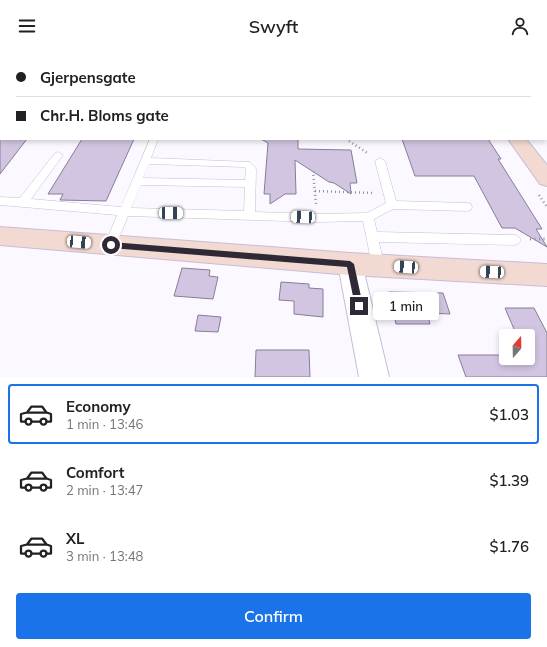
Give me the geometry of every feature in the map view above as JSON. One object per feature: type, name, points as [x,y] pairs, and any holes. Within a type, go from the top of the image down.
[{"type":"street","points":[[518,140],[547,179]]},
{"type":"street","points":[[0,236],[378,266],[547,275]]},
{"type":"street","points":[[350,264],[374,377]]},
{"type":"lane","points":[[111,245],[154,140]]},
{"type":"lane","points":[[23,202],[58,155]]},
{"type":"lane","points":[[146,161],[242,163],[250,166],[249,215]]},
{"type":"lane","points":[[380,161],[392,205]]},
{"type":"lane","points":[[138,181],[250,184]]},
{"type":"lane","points":[[0,201],[125,212],[317,218],[368,217],[392,205],[467,206]]},
{"type":"lane","points":[[368,217],[378,266]]},
{"type":"lane","points":[[372,237],[515,240]]},
{"type":"path","points":[[349,141],[380,161]]},
{"type":"path","points":[[315,191],[389,193]]},
{"type":"path","points":[[515,240],[547,239]]},
{"type":"building","points":[[0,140],[26,140],[0,174]]},
{"type":"building","points":[[81,140],[134,140],[106,201],[60,200],[63,194],[48,194]]},
{"type":"building","points":[[263,140],[298,140],[298,149],[351,150],[357,183],[350,183],[351,194],[295,160],[296,194],[285,194],[270,204],[270,194],[264,194],[268,143]]},
{"type":"building","points":[[402,140],[489,140],[501,159],[498,159],[542,229],[536,229],[547,247],[515,228],[502,228],[474,176],[415,176]]},
{"type":"building","points":[[182,268],[210,270],[209,276],[218,277],[213,299],[174,296]]},
{"type":"building","points":[[281,282],[309,284],[309,288],[323,289],[323,317],[294,314],[294,301],[279,300]]},
{"type":"building","points":[[389,292],[443,293],[450,314],[427,313],[430,324],[396,324]]},
{"type":"building","points":[[505,308],[534,308],[547,333],[547,377],[466,377],[458,355],[499,355],[499,365],[535,365],[535,329],[514,329]]},
{"type":"building","points":[[198,315],[221,317],[218,332],[195,331]]},
{"type":"building","points":[[256,350],[309,350],[310,377],[255,377]]},
{"type":"route","points":[[111,245],[350,264],[359,306]]}]
